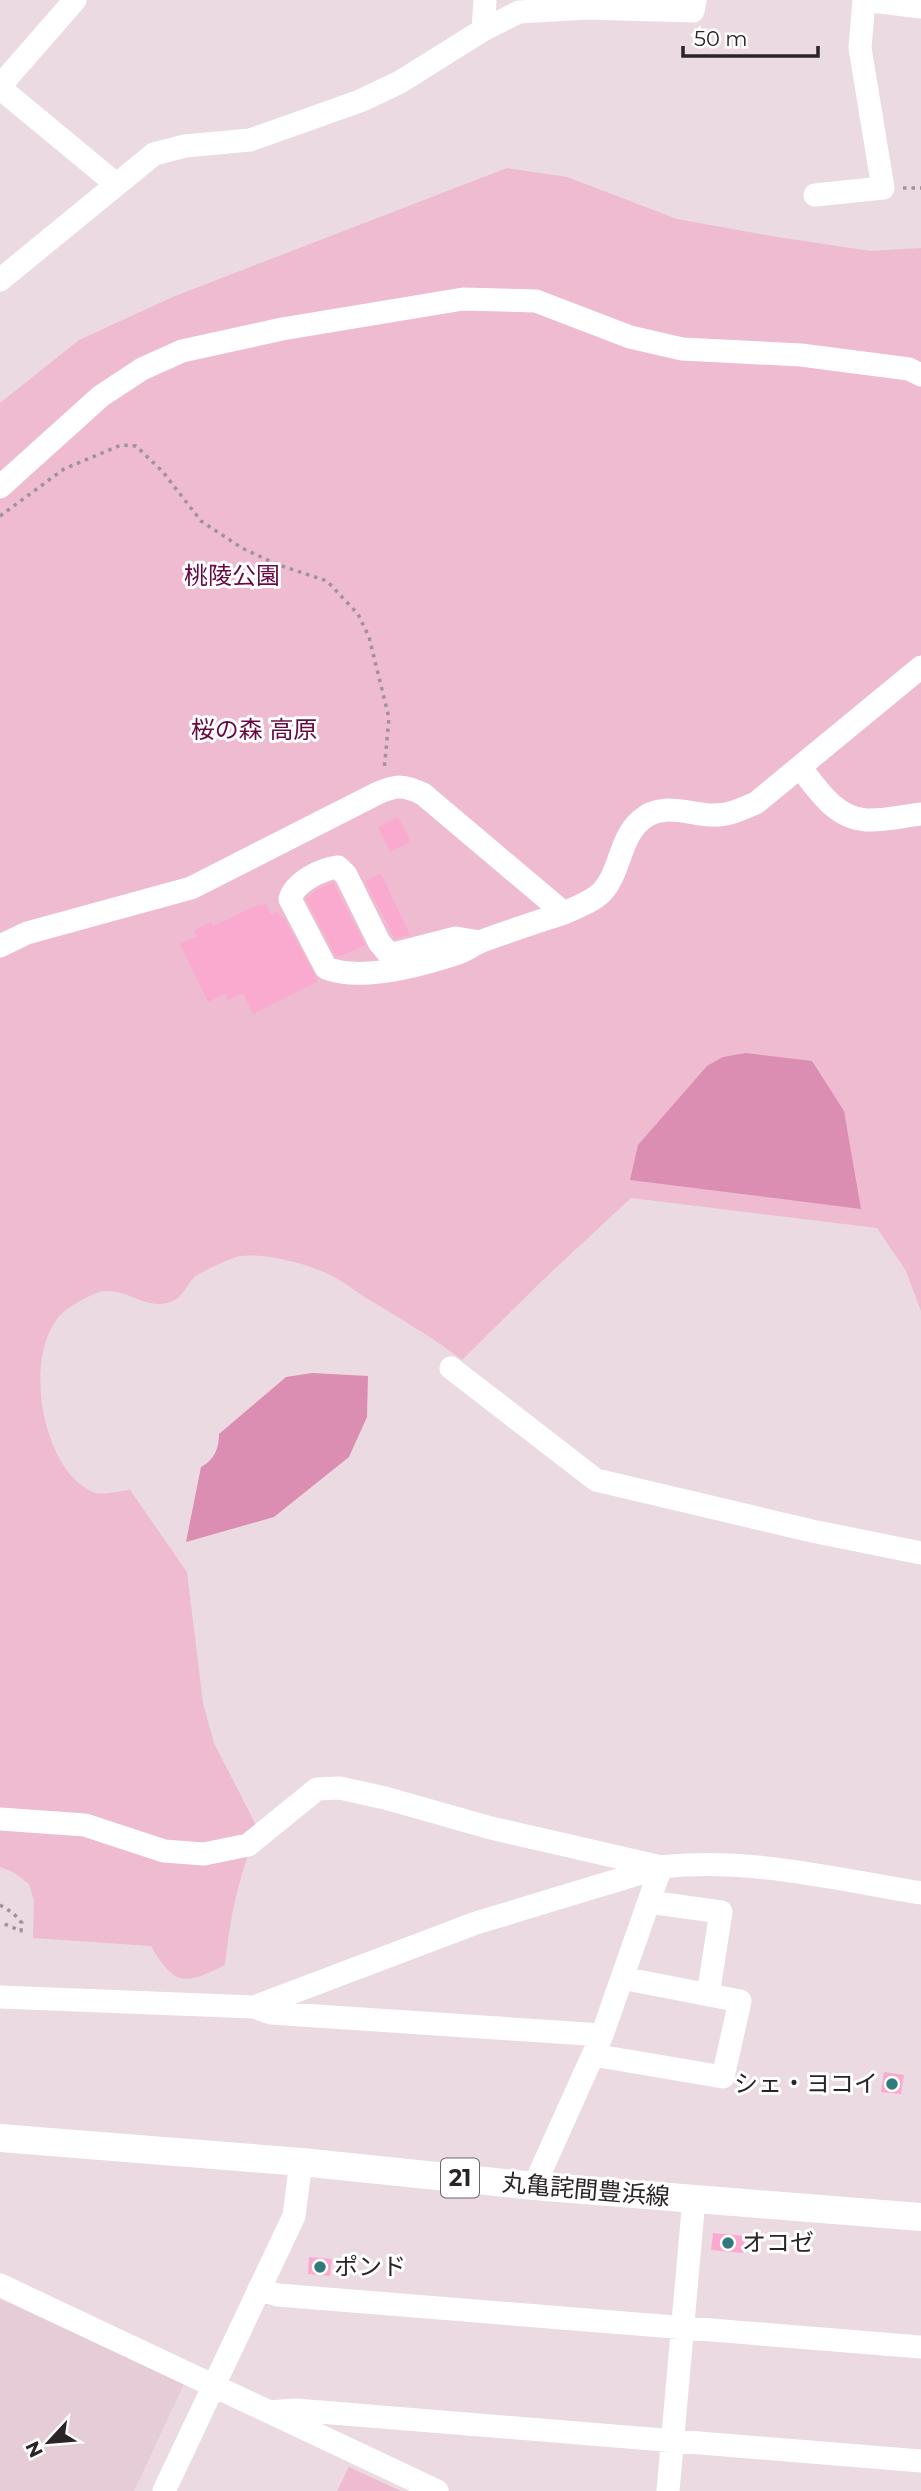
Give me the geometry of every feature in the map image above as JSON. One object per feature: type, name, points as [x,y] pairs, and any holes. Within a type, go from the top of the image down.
[{"type":"main road","name":"丸亀詫間豊浜線","points":[[0,2138],[301,2162],[534,2186],[921,2217]]},
{"type":"street","points":[[75,0],[0,87],[116,184]]},
{"type":"street","points":[[483,30],[485,0]]},
{"type":"street","points":[[0,280],[154,155],[185,146],[250,140],[360,101],[400,82],[483,30],[519,12],[586,8],[693,11],[695,0]]},
{"type":"street","points":[[815,195],[883,188],[860,48],[864,0],[921,7]]},
{"type":"street","points":[[0,486],[101,396],[142,369],[182,351],[330,320],[463,299],[536,301],[630,337],[682,348],[801,355],[909,369],[921,375]]},
{"type":"street","points":[[480,942],[456,937],[398,953],[388,953],[379,942],[346,876],[338,867],[330,868],[299,884],[292,891],[290,899],[326,968],[338,973],[389,971],[460,953],[480,942],[585,904],[603,891],[626,839],[642,819],[664,810],[713,815],[735,812],[756,803],[921,667]]},
{"type":"street","points":[[800,767],[829,804],[846,813],[865,820],[921,814]]},
{"type":"street","points":[[0,946],[27,933],[191,888],[383,791],[408,787],[424,794],[564,913]]},
{"type":"street","points":[[451,1368],[579,1470],[596,1480],[812,1531],[921,1553]]},
{"type":"street","points":[[0,1819],[85,1825],[164,1851],[204,1854],[248,1845],[317,1790],[340,1788],[491,1828],[661,1867]]},
{"type":"street","points":[[254,2007],[476,1923],[661,1867],[685,1864],[743,1864],[921,1893]]},
{"type":"street","points":[[534,2186],[598,2045],[661,1867]]},
{"type":"street","points":[[649,1902],[721,1912],[708,1995]]},
{"type":"street","points":[[0,1997],[254,2007],[271,2013],[598,2045],[723,2077],[740,2001],[622,1978]]},
{"type":"street","points":[[164,2491],[294,2216],[301,2162]]},
{"type":"street","points":[[668,2491],[694,2199]]},
{"type":"street","points":[[0,2285],[437,2491]]},
{"type":"street","points":[[259,2289],[278,2295],[921,2347]]},
{"type":"street","points":[[269,2412],[296,2410],[921,2461]]},
{"type":"path","points":[[0,516],[64,469],[121,445],[136,446],[163,472],[201,520],[242,548],[276,564],[327,581],[358,614],[369,637],[388,718],[383,791]]},
{"type":"path","points":[[0,1905],[22,1923],[21,1931],[0,1922]]},
{"type":"shaded area","points":[[746,1053],[812,1061],[844,1111],[861,1209],[630,1180],[638,1145],[707,1066],[723,1057]]},
{"type":"shaded area","points":[[312,1373],[368,1376],[367,1417],[349,1457],[274,1517],[186,1542],[201,1467],[215,1454],[219,1434],[286,1377]]},
{"type":"shaded area","points":[[0,2299],[184,2384],[134,2491],[0,2491]]},
{"type":"green space","points":[[507,168],[567,177],[677,219],[871,251],[921,248],[921,1311],[906,1271],[877,1228],[631,1198],[462,1360],[333,1276],[273,1257],[240,1256],[224,1262],[196,1276],[178,1298],[165,1303],[156,1304],[123,1293],[104,1291],[66,1310],[52,1327],[43,1351],[40,1378],[42,1406],[49,1434],[60,1459],[75,1479],[93,1492],[130,1490],[187,1572],[203,1703],[214,1743],[258,1829],[236,1896],[225,1965],[200,1976],[182,1978],[167,1969],[151,1946],[33,1938],[34,1901],[29,1884],[13,1872],[0,1867],[0,403],[79,340],[175,296]]},
{"type":"green space","points":[[349,2467],[401,2491],[337,2491]]},
{"type":"building","points":[[398,817],[411,842],[390,852],[378,827]]},
{"type":"building","points":[[381,873],[410,935],[395,939],[365,881]]},
{"type":"building","points":[[333,882],[365,945],[339,957],[336,956],[306,899],[316,890]]},
{"type":"building","points":[[259,904],[266,904],[271,915],[277,911],[280,917],[283,916],[318,981],[253,1014],[243,993],[228,1000],[225,994],[208,1002],[180,944],[197,936],[194,930],[211,922],[213,926]]},
{"type":"building","points":[[884,2072],[904,2075],[901,2094],[881,2092]]},
{"type":"building","name":"オコゼ","points":[[713,2233],[745,2236],[743,2253],[711,2250]]},
{"type":"building","name":"ポンド","points":[[309,2257],[332,2259],[330,2276],[308,2274]]},
{"type":"place","name":"シェ・ヨコイ","points":[[892,2084]]},
{"type":"place","name":"オコゼ","points":[[728,2243]]},
{"type":"place","name":"ポンド","points":[[320,2267]]},
{"type":"park label","name":"桃陵公園","points":[[232,576]]},
{"type":"park label","name":"桜の森 高原","points":[[254,730]]}]
